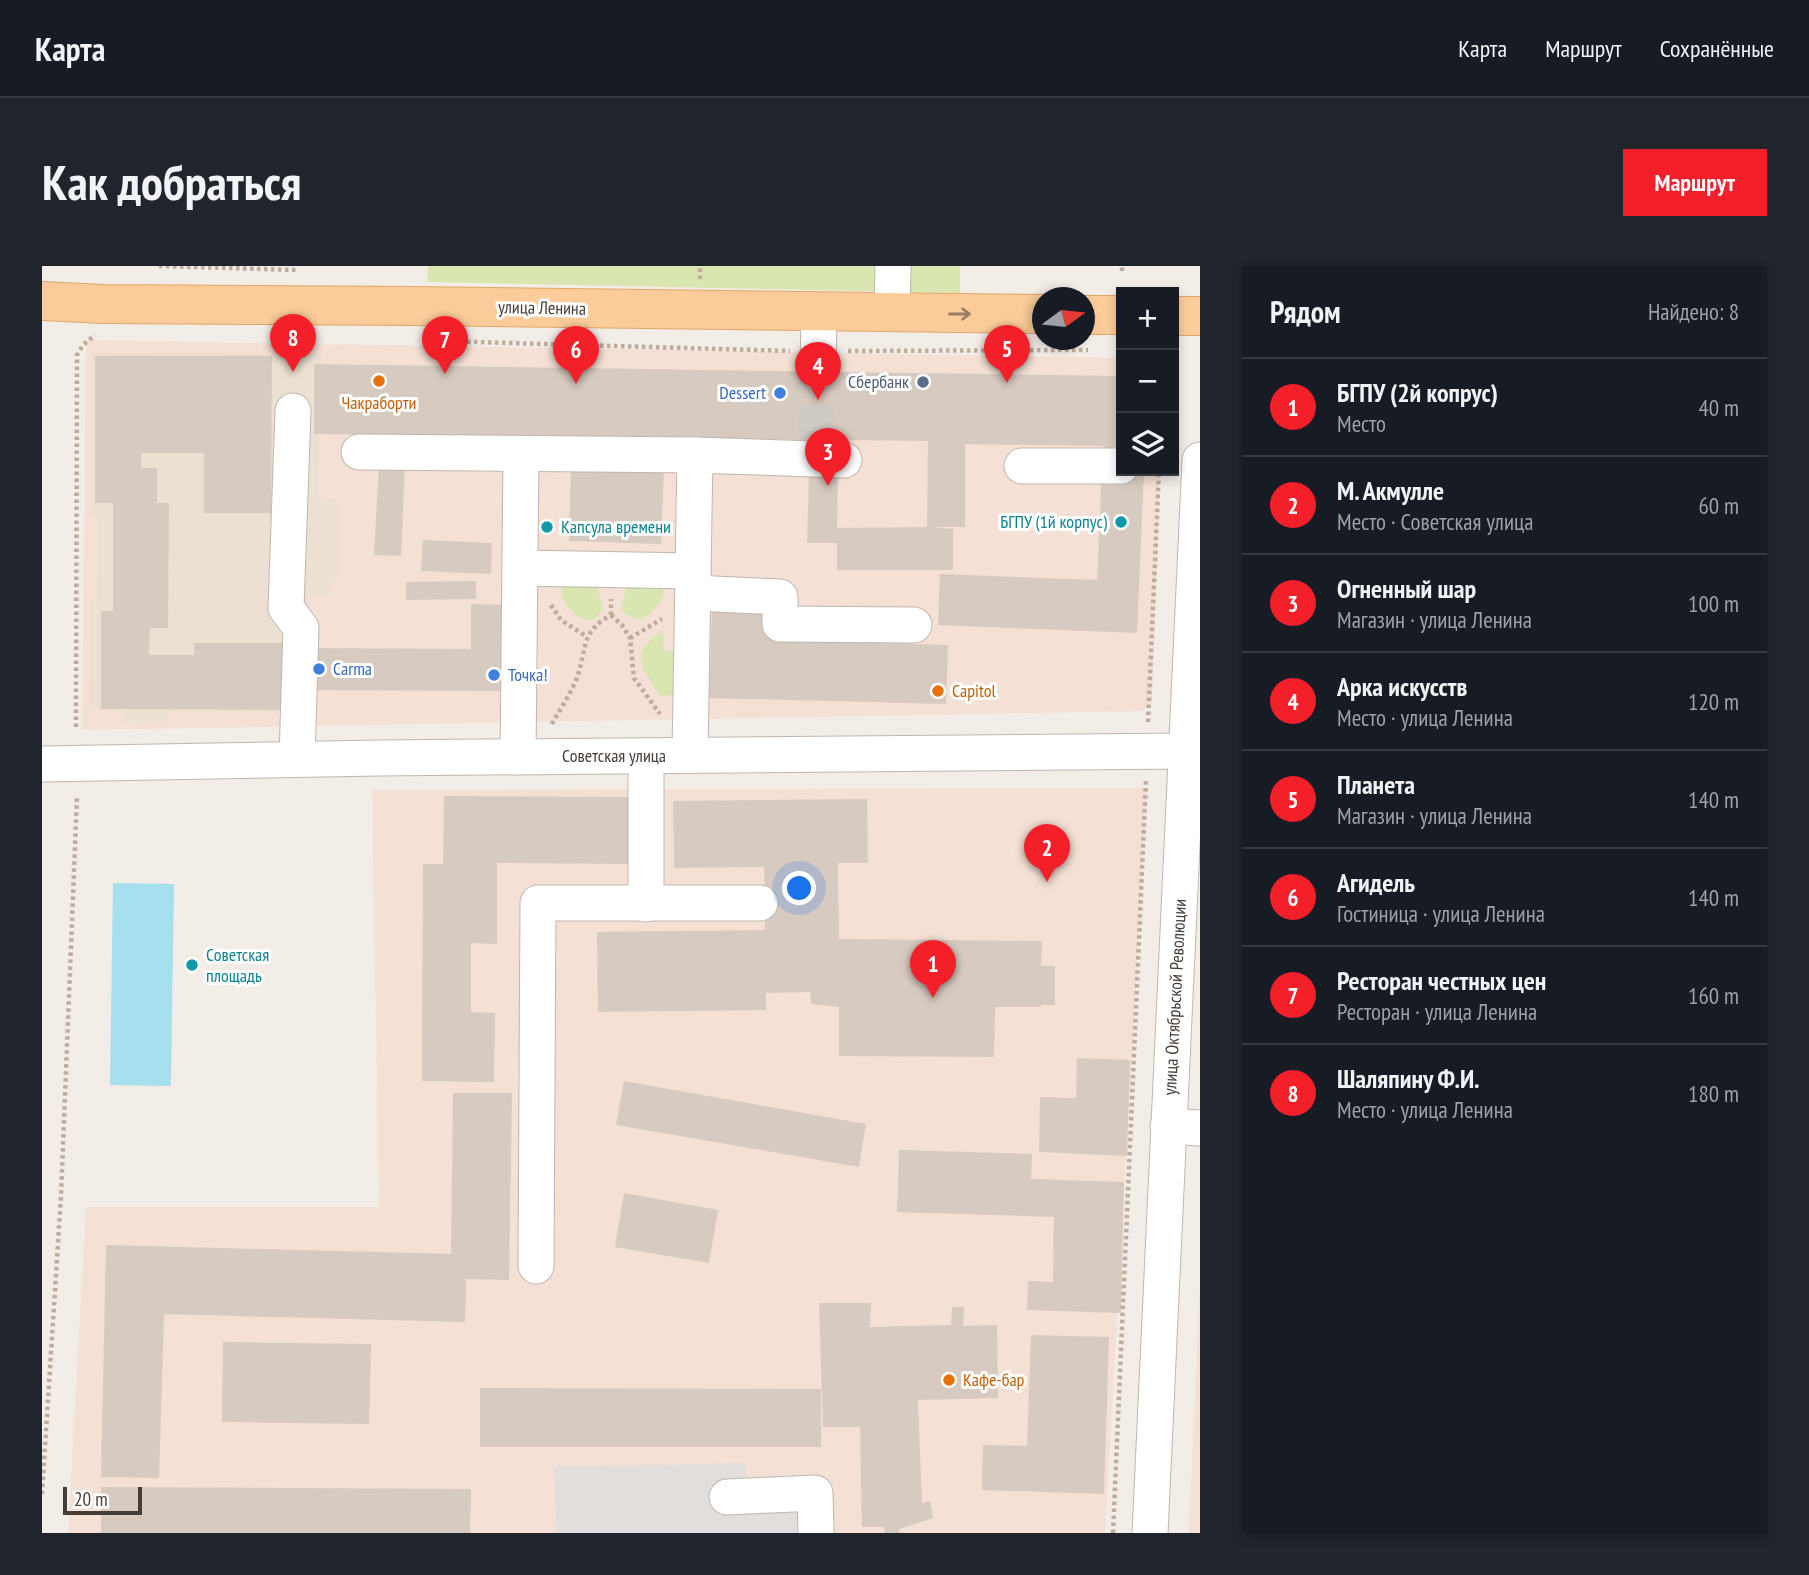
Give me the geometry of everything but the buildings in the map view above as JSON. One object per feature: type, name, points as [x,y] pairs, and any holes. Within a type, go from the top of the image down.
[{"type":"main road","name":"улица Ленина","points":[[42,301],[103,304],[1032,314]]},
{"type":"main road","points":[[1179,330],[1200,316]]},
{"type":"main road","points":[[1095,329],[1116,318]]},
{"type":"street","points":[[892,313],[893,266]]},
{"type":"street","points":[[818,362],[819,312]]},
{"type":"street","points":[[293,411],[286,608],[301,628],[297,760]]},
{"type":"street","points":[[359,452],[695,455],[826,453]]},
{"type":"street","points":[[518,757],[521,454]]},
{"type":"street","points":[[690,755],[695,455]]},
{"type":"street","name":"улица Октябрьской Революции","points":[[1150,1533],[1184,1127],[1186,751],[1200,460]]},
{"type":"street","points":[[1022,466],[1116,466]]},
{"type":"street","points":[[1179,466],[1200,466]]},
{"type":"street","points":[[520,568],[693,582],[780,597],[780,624],[914,625]]},
{"type":"street","name":"Советская улица","points":[[42,764],[1186,751]]},
{"type":"street","points":[[646,756],[646,904]]},
{"type":"street","points":[[536,1266],[538,903],[760,903]]},
{"type":"street","points":[[727,1497],[815,1493],[816,1533]]},
{"type":"path","points":[[700,266],[700,279]]},
{"type":"path","points":[[76,727],[78,355],[83,345],[102,332]]},
{"type":"path","points":[[432,341],[818,362],[1032,338]]},
{"type":"path","points":[[1148,722],[1159,476]]},
{"type":"path","points":[[552,724],[577,678],[587,637],[596,624],[611,615],[622,625],[630,638],[634,678],[666,724]]},
{"type":"path","points":[[1114,1533],[1146,779]]},
{"type":"path","points":[[42,1494],[61,1196],[77,796]]},
{"type":"shaded area","points":[[86,340],[1116,358],[1116,476],[1160,476],[1152,703],[1143,711],[82,730]]},
{"type":"shaded area","points":[[92,353],[321,355],[318,498],[338,499],[338,581],[330,582],[330,595],[308,596],[311,701],[291,712],[169,711],[168,722],[123,721],[123,710],[89,709],[90,600],[97,598],[98,517],[91,516]]},
{"type":"shaded area","points":[[1147,788],[1105,1533],[68,1533],[86,1207],[379,1207],[372,790]]},
{"type":"shaded area","points":[[1200,1282],[1200,1533],[1189,1533]]},
{"type":"shaded area","points":[[746,1463],[747,1508],[804,1507],[804,1533],[556,1533],[554,1467]]},
{"type":"green space","points":[[428,266],[960,266],[960,293],[427,282]]},
{"type":"green space","points":[[596,583],[603,609],[592,620],[585,620],[574,613],[564,601],[561,595],[563,586]]},
{"type":"green space","points":[[628,583],[661,585],[664,594],[656,607],[640,619],[627,616],[621,609]]},
{"type":"green space","points":[[663,630],[664,651],[679,651],[680,695],[660,696],[643,668],[641,660],[645,646]]},
{"type":"water","points":[[113,883],[174,884],[171,1086],[110,1085]]},
{"type":"tunnel","points":[[816,441],[818,372]]},
{"type":"place","name":"Шаляпину Ф.И.","points":[[293,372]]},
{"type":"place","name":"Ресторан честных цен","points":[[445,374]]},
{"type":"place","name":"Чакраборти","points":[[379,381]]},
{"type":"place","name":"Сбербанк","points":[[923,382]]},
{"type":"place","name":"Планета","points":[[1007,383]]},
{"type":"place","name":"Агидель","points":[[576,384]]},
{"type":"place","name":"Dessert","points":[[780,393]]},
{"type":"place","name":"Арка искусств","points":[[818,400]]},
{"type":"place","name":"Огненный шар","points":[[828,486]]},
{"type":"place","name":"БГПУ (1й корпус)","points":[[1121,522]]},
{"type":"place","name":"Капсула времени","points":[[547,527]]},
{"type":"place","name":"Carma","points":[[319,669]]},
{"type":"place","name":"Точка!","points":[[494,675]]},
{"type":"place","name":"Capitol","points":[[938,691]]},
{"type":"place","name":"М. Акмулле","points":[[1047,882]]},
{"type":"place","name":"Советская площадь","points":[[192,965]]},
{"type":"place","name":"БГПУ (2й копрус)","points":[[933,998]]},
{"type":"place","name":"Кафе-бар","points":[[949,1380]]}]
